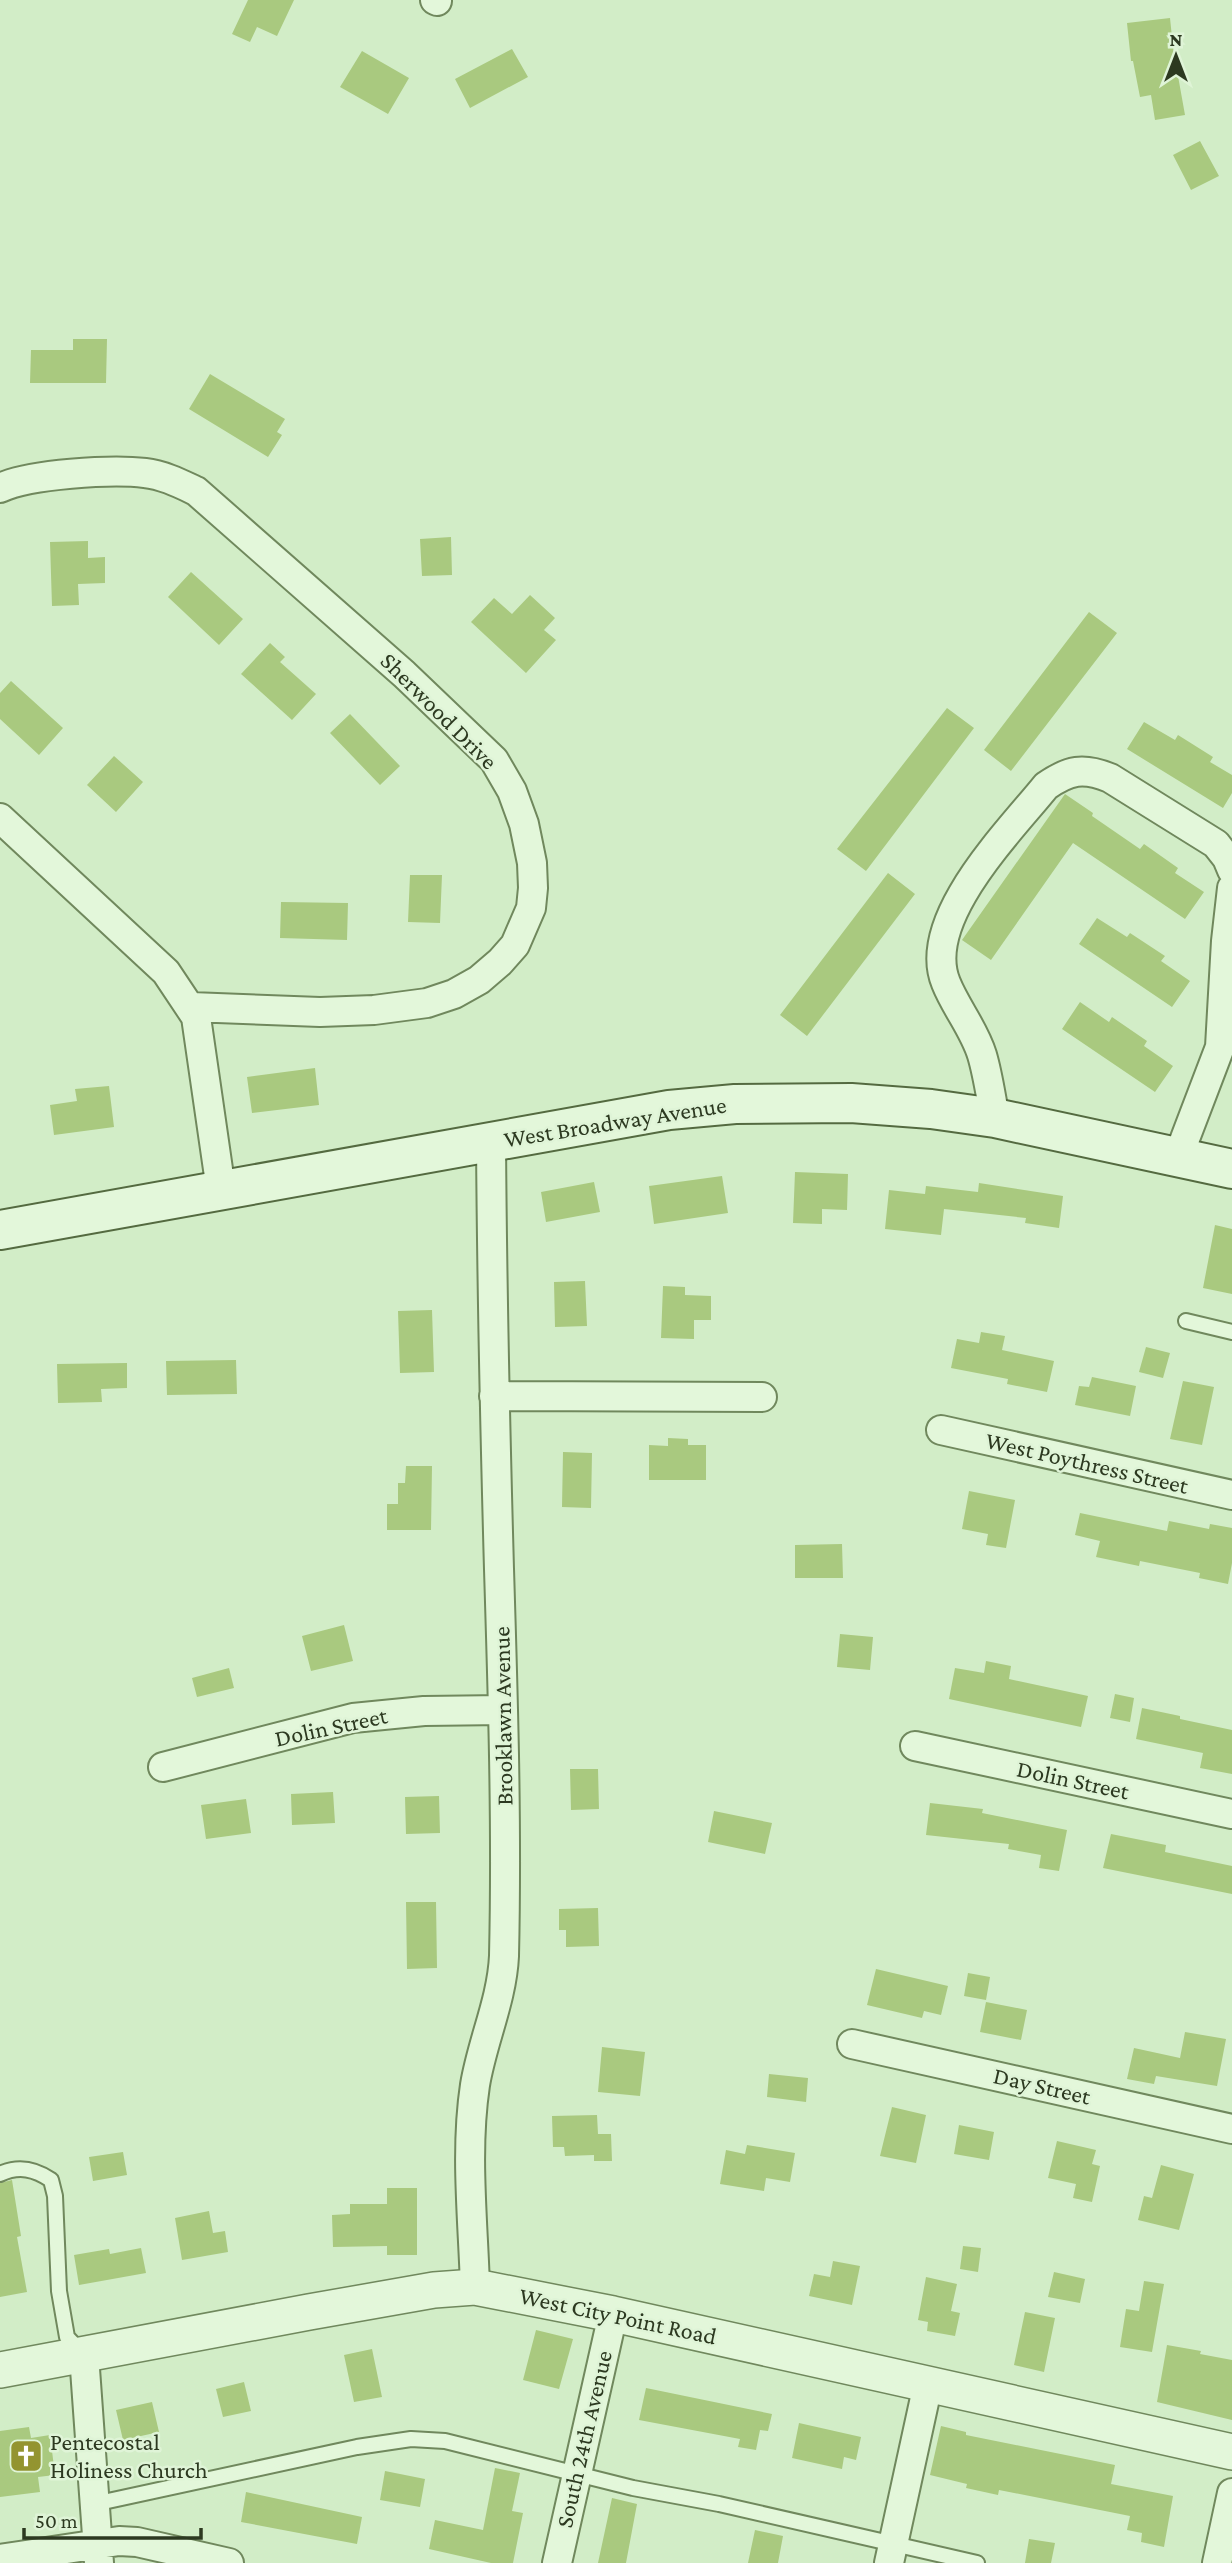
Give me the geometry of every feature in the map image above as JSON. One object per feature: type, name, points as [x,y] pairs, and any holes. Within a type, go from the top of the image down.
[{"type":"main road","name":"West Broadway Avenue","points":[[0,1230],[669,1110],[734,1104],[851,1103],[930,1109],[995,1118],[1232,1169]]},
{"type":"street","name":"Sherwood Drive","points":[[0,488],[25,479],[99,473],[145,473],[171,479],[196,491],[404,674],[494,761],[512,790],[524,824],[532,863],[531,908],[515,945],[479,980],[454,994],[428,1003],[374,1010],[320,1012],[191,1007]]},
{"type":"street","points":[[995,1118],[982,1055],[945,982],[940,960],[942,938],[948,921],[971,880],[1046,786],[1073,771],[1094,771],[1110,778],[1216,844],[1232,870]]},
{"type":"street","points":[[0,818],[166,972],[191,1007],[196,1017],[221,1190]]},
{"type":"street","points":[[1178,1157],[1220,1047],[1232,888]]},
{"type":"street","name":"Brooklawn Avenue","points":[[475,2287],[470,2144],[472,2109],[475,2082],[493,2019],[504,1961],[505,1833],[494,1396],[491,1141]]},
{"type":"street","points":[[494,1396],[762,1397]]},
{"type":"street","name":"West Poythress Street","points":[[941,1430],[1232,1495]]},
{"type":"street","name":"Dolin Street","points":[[163,1767],[353,1718],[424,1711],[503,1710]]},
{"type":"street","name":"Dolin Street","points":[[915,1746],[1232,1814]]},
{"type":"street","name":"Day Street","points":[[852,2044],[1232,2129]]},
{"type":"street","name":"West City Point Road","points":[[0,2370],[434,2290],[475,2287],[612,2314],[1232,2452]]},
{"type":"street","name":"South 24th Avenue","points":[[556,2563],[612,2314]]},
{"type":"street","points":[[84,2355],[98,2553]]},
{"type":"street","points":[[891,2554],[928,2384]]},
{"type":"street","points":[[1217,2563],[1232,2493]]},
{"type":"street","points":[[0,2559],[98,2553],[137,2542],[229,2563]]},
{"type":"lane","points":[[1186,1321],[1232,1332]]},
{"type":"lane","points":[[0,2174],[9,2169],[25,2168],[51,2180],[55,2196],[61,2302],[67,2337],[84,2355]]},
{"type":"lane","points":[[94,2504],[357,2447],[411,2439],[445,2441],[891,2554],[977,2563]]},
{"type":"building","points":[[248,0],[294,0],[277,36],[257,27],[250,42],[232,34]]},
{"type":"building","points":[[1170,18],[1176,76],[1185,115],[1155,120],[1151,95],[1140,97],[1131,61],[1127,23]]},
{"type":"building","points":[[512,49],[528,77],[470,108],[455,79]]},
{"type":"building","points":[[362,51],[409,78],[388,114],[340,87]]},
{"type":"building","points":[[1200,141],[1219,176],[1191,190],[1173,155]]},
{"type":"building","points":[[73,339],[107,339],[106,383],[30,383],[31,350],[73,350]]},
{"type":"building","points":[[210,374],[285,419],[277,432],[282,435],[268,457],[189,409]]},
{"type":"building","points":[[451,537],[452,575],[422,576],[420,539]]},
{"type":"building","points":[[88,541],[88,558],[105,557],[105,583],[78,584],[79,605],[52,606],[50,542]]},
{"type":"building","points":[[191,572],[243,619],[219,645],[168,597]]},
{"type":"building","points":[[530,595],[555,618],[544,630],[556,640],[526,673],[471,622],[494,598],[512,614]]},
{"type":"building","points":[[1089,612],[1117,633],[1011,771],[984,750]]},
{"type":"building","points":[[270,643],[285,657],[280,662],[316,694],[292,720],[241,674]]},
{"type":"building","points":[[11,681],[63,728],[39,755],[0,719],[0,693]]},
{"type":"building","points":[[947,708],[974,728],[866,871],[837,849]]},
{"type":"building","points":[[350,714],[400,766],[380,785],[330,733]]},
{"type":"building","points":[[1144,722],[1175,740],[1178,735],[1213,757],[1210,762],[1232,775],[1232,793],[1223,808],[1127,749]]},
{"type":"building","points":[[114,756],[143,782],[116,812],[87,785]]},
{"type":"building","points":[[1065,794],[1140,849],[1144,844],[1178,868],[1175,873],[1204,892],[1185,919],[1073,843],[991,960],[962,940]]},
{"type":"building","points":[[888,873],[915,894],[807,1036],[780,1015]]},
{"type":"building","points":[[410,875],[442,875],[440,923],[408,922]]},
{"type":"building","points":[[281,902],[348,903],[347,940],[280,938]]},
{"type":"building","points":[[1097,918],[1127,937],[1130,933],[1165,956],[1161,961],[1190,981],[1172,1007],[1079,944]]},
{"type":"building","points":[[1080,1002],[1109,1022],[1112,1017],[1147,1041],[1144,1046],[1173,1066],[1155,1092],[1062,1029]]},
{"type":"building","points":[[315,1068],[319,1105],[252,1113],[247,1077]]},
{"type":"building","points":[[109,1086],[114,1127],[54,1135],[50,1105],[77,1101],[75,1089]]},
{"type":"building","points":[[795,1172],[848,1174],[847,1210],[822,1209],[822,1224],[793,1223]]},
{"type":"building","points":[[722,1176],[728,1213],[654,1224],[649,1186]]},
{"type":"building","points":[[594,1182],[600,1212],[546,1222],[541,1192]]},
{"type":"building","points":[[979,1183],[1063,1196],[1059,1228],[1025,1223],[1026,1218],[944,1209],[941,1235],[885,1229],[889,1190],[925,1194],[926,1186],[978,1192]]},
{"type":"building","points":[[1215,1225],[1232,1229],[1232,1294],[1203,1288]]},
{"type":"building","points":[[585,1281],[587,1326],[555,1327],[554,1282]]},
{"type":"building","points":[[663,1286],[685,1287],[685,1295],[711,1296],[711,1320],[694,1320],[694,1339],[661,1338]]},
{"type":"building","points":[[432,1310],[434,1372],[400,1373],[398,1311]]},
{"type":"building","points":[[981,1332],[1005,1336],[1002,1350],[1054,1361],[1047,1392],[1007,1384],[1008,1379],[951,1368],[957,1339],[979,1343]]},
{"type":"building","points":[[1146,1347],[1170,1353],[1163,1378],[1139,1372]]},
{"type":"building","points":[[236,1360],[237,1394],[167,1395],[166,1361]]},
{"type":"building","points":[[127,1363],[127,1388],[101,1389],[102,1402],[58,1403],[57,1364]]},
{"type":"building","points":[[1092,1377],[1136,1386],[1130,1416],[1075,1405],[1079,1386],[1089,1387]]},
{"type":"building","points":[[1183,1381],[1214,1387],[1202,1445],[1170,1439]]},
{"type":"building","points":[[668,1438],[688,1439],[688,1445],[706,1445],[706,1480],[649,1480],[649,1445],[668,1446]]},
{"type":"building","points":[[563,1452],[592,1453],[591,1508],[562,1507]]},
{"type":"building","points":[[406,1466],[432,1466],[431,1530],[387,1530],[387,1504],[398,1504],[398,1483],[405,1483]]},
{"type":"building","points":[[969,1491],[1015,1500],[1006,1548],[986,1545],[988,1534],[962,1529]]},
{"type":"building","points":[[1080,1513],[1167,1531],[1169,1521],[1209,1529],[1210,1524],[1232,1528],[1232,1563],[1228,1584],[1199,1578],[1200,1573],[1140,1561],[1139,1566],[1096,1557],[1100,1541],[1075,1535]]},
{"type":"building","points":[[842,1544],[843,1578],[795,1578],[795,1545]]},
{"type":"building","points":[[344,1625],[353,1661],[311,1671],[302,1636]]},
{"type":"building","points":[[840,1634],[873,1637],[870,1670],[837,1667]]},
{"type":"building","points":[[986,1661],[1011,1666],[1009,1679],[1088,1696],[1081,1727],[949,1699],[955,1668],[984,1673]]},
{"type":"building","points":[[229,1668],[234,1688],[197,1697],[192,1678]]},
{"type":"building","points":[[1115,1694],[1134,1698],[1130,1722],[1110,1718]]},
{"type":"building","points":[[1142,1708],[1232,1730],[1232,1774],[1200,1768],[1203,1753],[1136,1739]]},
{"type":"building","points":[[570,1769],[598,1769],[599,1809],[571,1810]]},
{"type":"building","points":[[333,1792],[335,1823],[292,1825],[291,1794]]},
{"type":"building","points":[[439,1796],[440,1833],[406,1834],[405,1797]]},
{"type":"building","points":[[246,1799],[251,1833],[206,1839],[201,1805]]},
{"type":"building","points":[[930,1803],[983,1809],[982,1813],[1067,1830],[1059,1871],[1039,1868],[1041,1855],[1008,1849],[1009,1844],[926,1835]]},
{"type":"building","points":[[714,1811],[772,1823],[765,1854],[708,1842]]},
{"type":"building","points":[[1111,1834],[1166,1845],[1165,1852],[1232,1866],[1232,1894],[1103,1868]]},
{"type":"building","points":[[406,1902],[436,1902],[437,1968],[407,1969]]},
{"type":"building","points":[[598,1908],[599,1946],[566,1947],[566,1930],[559,1930],[559,1909]]},
{"type":"building","points":[[876,1969],[948,1986],[941,2015],[924,2011],[922,2018],[867,2005]]},
{"type":"building","points":[[968,1973],[990,1977],[986,2000],[964,1996]]},
{"type":"building","points":[[986,2002],[1027,2010],[1021,2040],[980,2032]]},
{"type":"building","points":[[1185,2032],[1226,2039],[1217,2086],[1156,2076],[1154,2084],[1127,2079],[1134,2048],[1180,2058]]},
{"type":"building","points":[[602,2047],[645,2052],[640,2096],[598,2092]]},
{"type":"building","points":[[769,2074],[808,2078],[806,2102],[767,2097]]},
{"type":"building","points":[[892,2107],[926,2115],[916,2163],[880,2156]]},
{"type":"building","points":[[597,2115],[598,2134],[611,2134],[612,2161],[594,2161],[594,2155],[565,2156],[564,2147],[553,2147],[552,2116]]},
{"type":"building","points":[[959,2125],[994,2132],[989,2160],[954,2154]]},
{"type":"building","points":[[1057,2141],[1096,2150],[1092,2164],[1100,2166],[1092,2202],[1073,2198],[1076,2184],[1048,2178]]},
{"type":"building","points":[[747,2145],[795,2153],[790,2182],[766,2178],[764,2191],[720,2184],[726,2150],[745,2154]]},
{"type":"building","points":[[123,2152],[127,2175],[93,2181],[89,2157]]},
{"type":"building","points":[[1161,2165],[1194,2174],[1179,2230],[1138,2220],[1144,2196],[1152,2198]]},
{"type":"building","points":[[12,2180],[21,2236],[17,2237],[27,2292],[0,2297],[0,2183]]},
{"type":"building","points":[[387,2188],[417,2188],[417,2255],[387,2255],[387,2246],[333,2247],[332,2215],[350,2214],[350,2204],[387,2204]]},
{"type":"building","points":[[209,2211],[213,2233],[225,2231],[228,2252],[182,2260],[175,2218]]},
{"type":"building","points":[[963,2246],[981,2248],[978,2272],[960,2269]]},
{"type":"building","points":[[141,2248],[146,2273],[79,2285],[74,2255],[109,2249],[110,2254]]},
{"type":"building","points":[[833,2261],[860,2266],[852,2305],[809,2296],[814,2274],[830,2277]]},
{"type":"building","points":[[1054,2272],[1085,2279],[1080,2303],[1048,2297]]},
{"type":"building","points":[[926,2277],[957,2284],[951,2311],[960,2313],[955,2336],[927,2331],[928,2322],[918,2320]]},
{"type":"building","points":[[1144,2281],[1164,2284],[1152,2352],[1120,2347],[1126,2309],[1139,2311]]},
{"type":"building","points":[[1025,2312],[1055,2318],[1044,2372],[1014,2365]]},
{"type":"building","points":[[536,2330],[573,2339],[559,2389],[523,2380]]},
{"type":"building","points":[[1167,2345],[1232,2360],[1232,2420],[1157,2402]]},
{"type":"building","points":[[372,2349],[382,2397],[354,2402],[344,2355]]},
{"type":"building","points":[[244,2382],[251,2411],[223,2417],[216,2389]]},
{"type":"building","points":[[646,2388],[772,2414],[768,2431],[760,2430],[756,2450],[738,2447],[740,2439],[639,2420]]},
{"type":"building","points":[[152,2402],[159,2432],[123,2440],[116,2410]]},
{"type":"building","points":[[799,2423],[861,2437],[856,2460],[844,2457],[842,2469],[792,2458]]},
{"type":"building","points":[[941,2426],[966,2432],[966,2435],[1115,2465],[1111,2484],[1173,2496],[1164,2547],[1141,2542],[1142,2533],[1127,2530],[1130,2516],[999,2490],[998,2495],[966,2488],[967,2484],[930,2475]]},
{"type":"building","name":"Pentecostal Holiness Church","points":[[29,2427],[31,2438],[50,2435],[55,2475],[38,2477],[40,2492],[0,2497],[0,2431]]},
{"type":"building","points":[[495,2468],[520,2473],[512,2511],[523,2513],[513,2563],[491,2563],[429,2549],[435,2520],[483,2530]]},
{"type":"building","points":[[385,2471],[425,2479],[420,2507],[380,2500]]},
{"type":"building","points":[[246,2492],[362,2517],[357,2544],[241,2522]]},
{"type":"building","points":[[612,2498],[637,2504],[626,2563],[598,2563]]},
{"type":"building","points":[[755,2530],[783,2536],[778,2563],[748,2563]]},
{"type":"building","points":[[1029,2539],[1055,2543],[1051,2563],[1025,2563]]},
{"type":"place","name":"Pentecostal Holiness Church","points":[[26,2456]]}]
